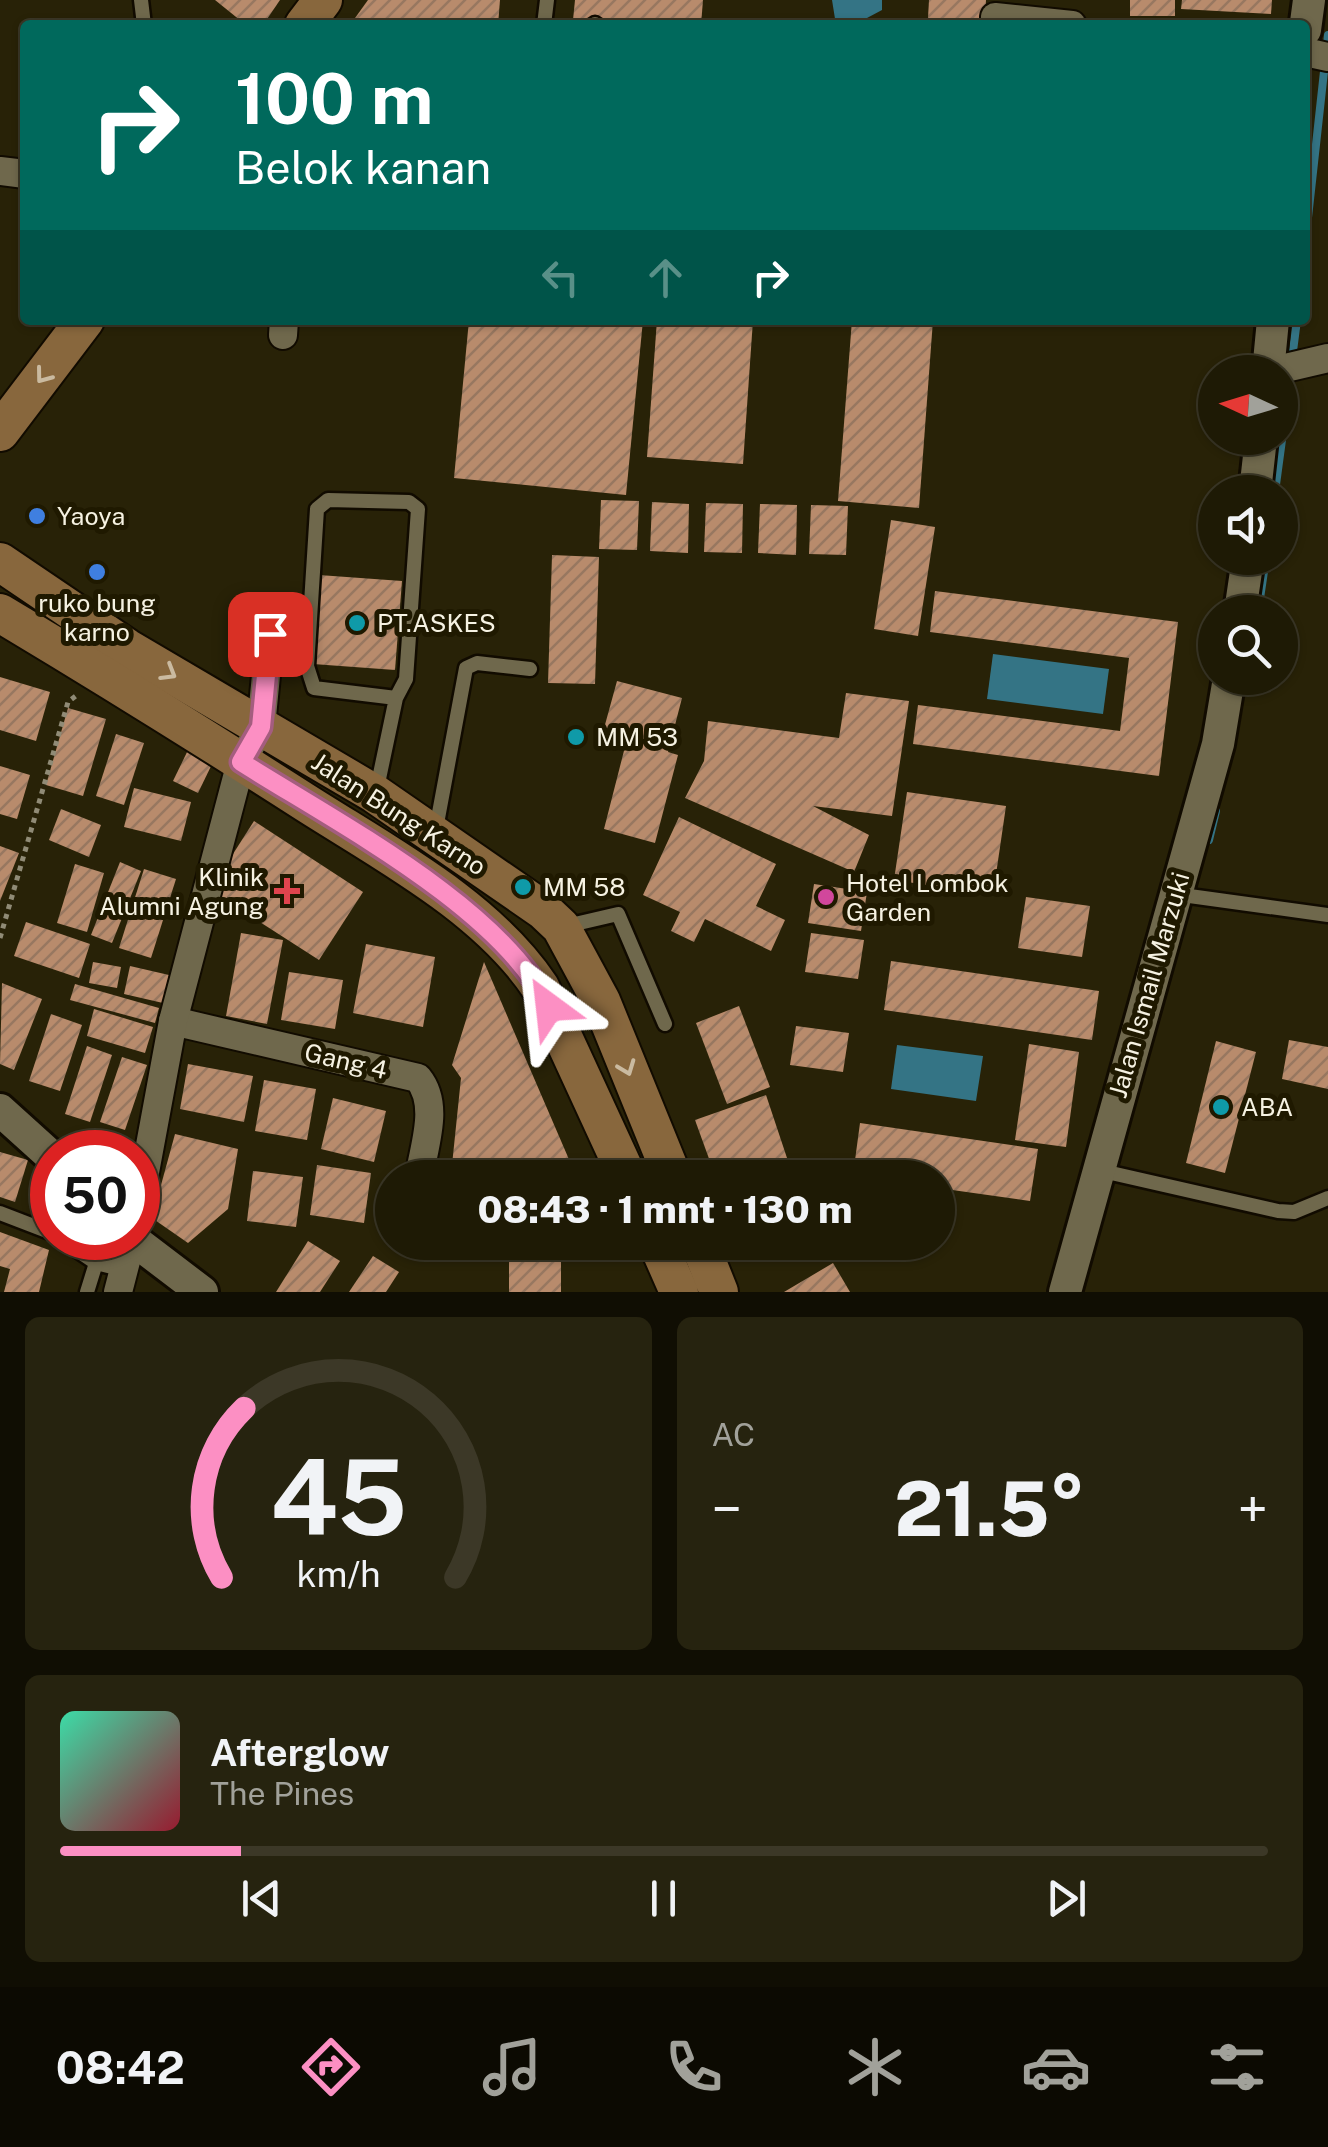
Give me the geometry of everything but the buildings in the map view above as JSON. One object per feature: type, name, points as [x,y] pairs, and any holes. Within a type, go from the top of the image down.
[{"type":"main road","points":[[0,432],[81,325]]},
{"type":"main road","name":"Jalan Bung Karno","points":[[0,562],[127,648],[376,794],[561,927],[601,1000],[665,1160]]},
{"type":"main road","points":[[0,613],[241,762],[452,902],[523,962],[540,988],[620,1160]]},
{"type":"main road","points":[[452,902],[476,864]]},
{"type":"main road","points":[[608,1133],[645,1116]]},
{"type":"main road","points":[[665,1260],[680,1292]]},
{"type":"main road","points":[[706,1260],[719,1292]]},
{"type":"street","points":[[1309,0],[1314,49]]},
{"type":"street","points":[[995,17],[1024,20]]},
{"type":"street","points":[[1273,325],[1273,355]]},
{"type":"street","points":[[152,1130],[172,1021],[241,762],[261,727],[270,634]]},
{"type":"street","name":"Jalan Ismail Marzuki","points":[[1066,1292],[1218,744],[1226,695]]},
{"type":"street","name":"Gang 4","points":[[172,1021],[418,1078],[427,1090],[431,1106],[422,1160]]},
{"type":"street","points":[[0,1110],[30,1137]]},
{"type":"street","points":[[160,1260],[202,1292]]},
{"type":"lane","points":[[376,794],[396,698],[406,679],[418,509],[409,502],[328,500],[318,509],[307,666],[314,688],[396,698]]},
{"type":"lane","points":[[434,835],[466,668],[476,663],[530,669]]},
{"type":"lane","points":[[1175,894],[1328,914]]},
{"type":"lane","points":[[561,927],[610,912],[618,914],[666,1024]]},
{"type":"lane","points":[[1097,1170],[1278,1212],[1294,1212],[1328,1198]]},
{"type":"lane","points":[[0,1213],[30,1225]]},
{"type":"lane","points":[[88,1292],[113,1275],[91,1260]]},
{"type":"path","points":[[0,938],[68,702],[85,687],[106,677]]},
{"type":"water","points":[[832,0],[882,0],[882,10],[867,20],[835,20]]},
{"type":"water","points":[[993,654],[1109,669],[1103,714],[987,699]]},
{"type":"water","points":[[897,1045],[983,1056],[976,1101],[891,1089]]},
{"type":"waterway","points":[[1310,199],[1328,35]]},
{"type":"waterway","points":[[1293,355],[1296,325]]},
{"type":"waterway","points":[[1277,475],[1280,455]]},
{"type":"waterway","points":[[1261,595],[1263,575]]},
{"type":"waterway","points":[[1209,840],[1216,811]]},
{"type":"place","name":"Yaoya","points":[[37,516]]},
{"type":"place","name":"ruko bung karno","points":[[97,572]]},
{"type":"place","name":"PT.ASKES","points":[[357,623]]},
{"type":"place","name":"MM 53","points":[[576,737]]},
{"type":"place","name":"MM 58","points":[[523,887]]},
{"type":"place","name":"Klinik Alumni Agung","points":[[287,891]]},
{"type":"place","name":"Hotel Lombok Garden","points":[[826,897]]},
{"type":"place","name":"ABA","points":[[1221,1107]]},
{"type":"route","points":[[270,634],[261,727],[241,762],[378,849],[491,932],[523,962],[549,1007]]}]
